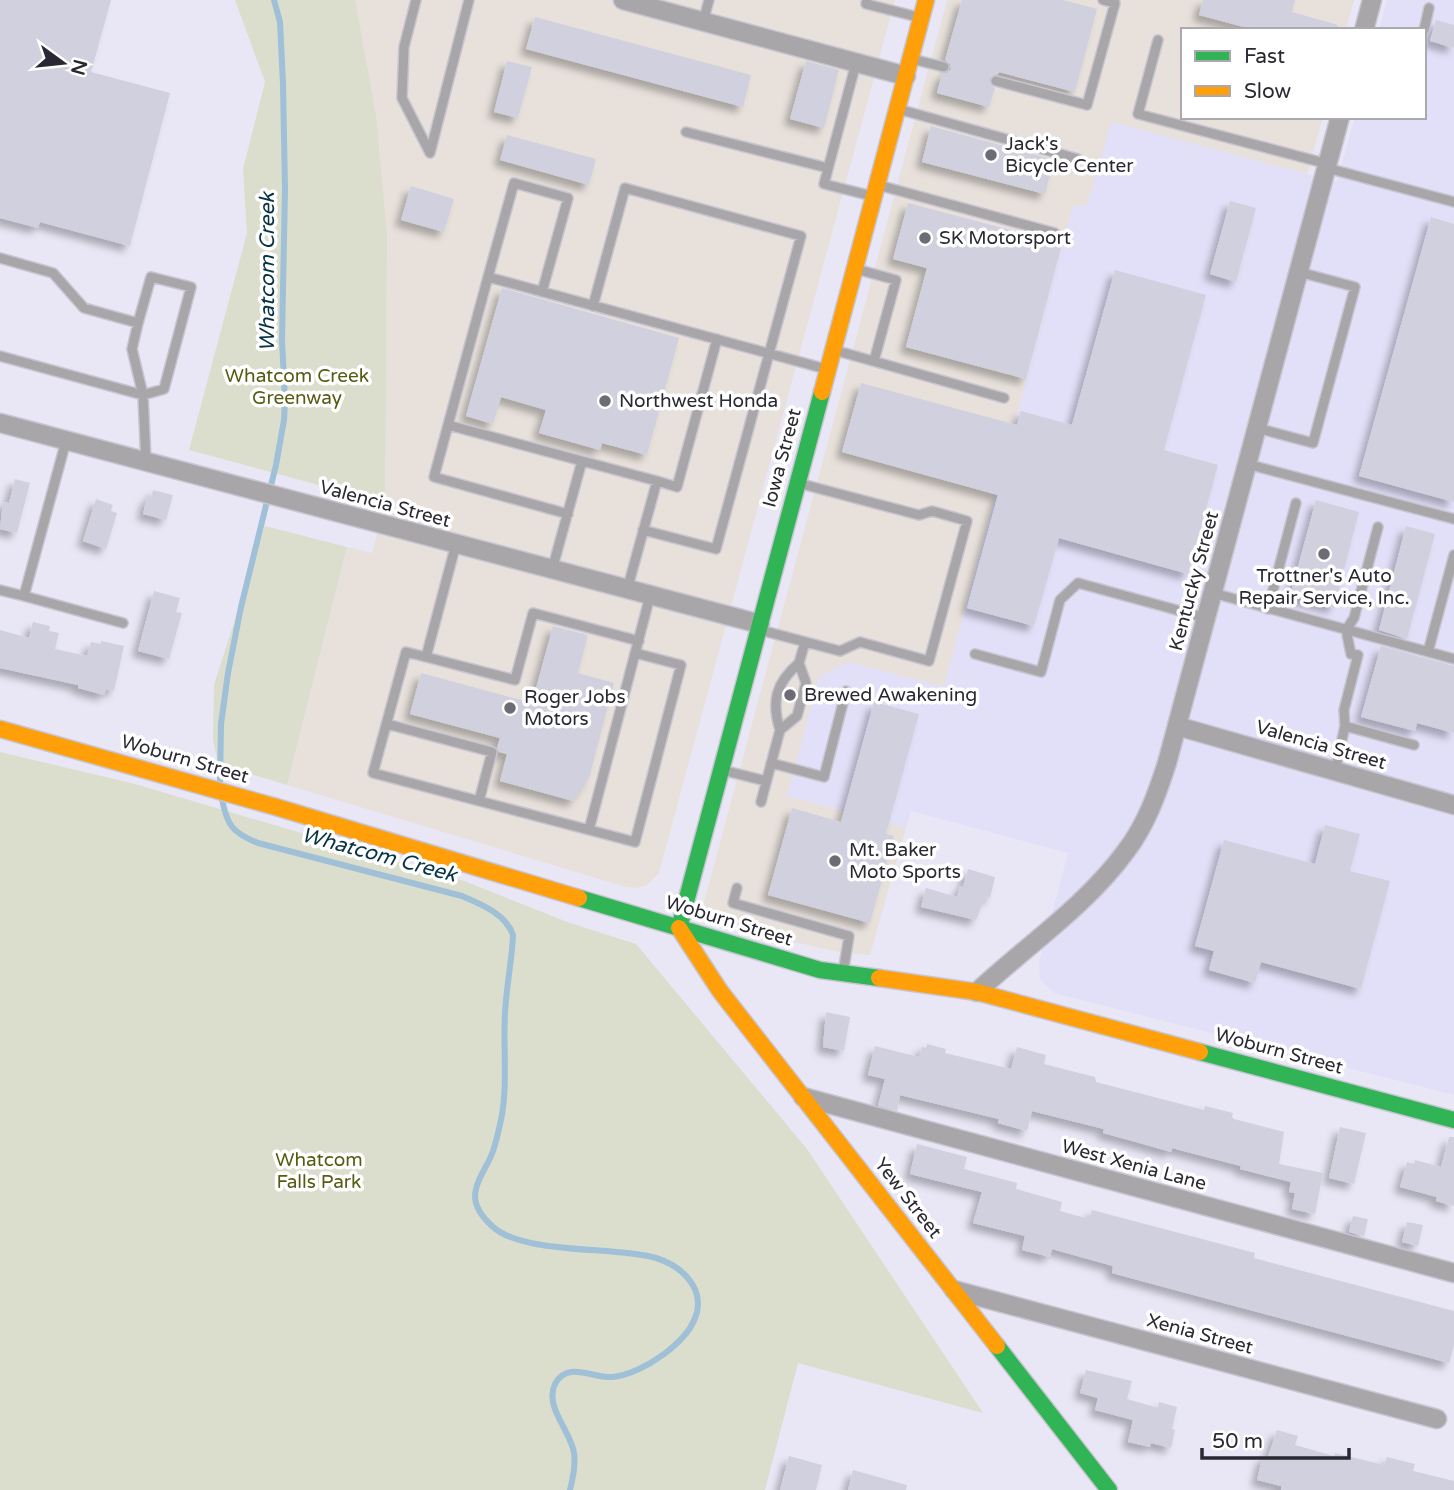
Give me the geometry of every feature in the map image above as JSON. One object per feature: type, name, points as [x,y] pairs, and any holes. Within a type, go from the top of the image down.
[{"type":"main road","name":"Iowa Street","points":[[679,928],[926,0]]},
{"type":"main road","name":"Woburn Street","points":[[0,729],[276,807],[820,970],[977,992],[1454,1119]]},
{"type":"main road","name":"Yew Street","points":[[679,928],[720,991],[1110,1490]]},
{"type":"street","points":[[623,0],[906,76]]},
{"type":"street","points":[[1365,28],[1372,0]]},
{"type":"street","name":"Kentucky Street","points":[[977,992],[1108,874],[1128,849],[1157,795],[1339,119]]},
{"type":"street","name":"Valencia Street","points":[[0,423],[759,627]]},
{"type":"street","name":"Valencia Street","points":[[1177,726],[1454,805]]},
{"type":"street","name":"West Xenia Lane","points":[[803,1097],[1454,1273]]},
{"type":"street","name":"Xenia Street","points":[[954,1290],[1437,1419]]},
{"type":"lane","points":[[416,0],[404,47],[402,97],[430,153],[469,0]]},
{"type":"lane","points":[[703,22],[709,0]]},
{"type":"lane","points":[[867,0],[866,4],[921,18]]},
{"type":"lane","points":[[996,81],[1087,106],[1115,3],[1103,0]]},
{"type":"lane","points":[[1425,28],[1430,8]]},
{"type":"lane","points":[[1158,40],[1139,114],[1454,201]]},
{"type":"lane","points":[[911,58],[944,67]]},
{"type":"lane","points":[[856,63],[824,184],[875,191],[1055,233]]},
{"type":"lane","points":[[897,109],[1078,159]]},
{"type":"lane","points":[[686,132],[828,168]]},
{"type":"lane","points":[[542,292],[568,198],[514,183],[434,477],[568,514]]},
{"type":"lane","points":[[593,306],[625,188],[801,236],[716,549],[643,530]]},
{"type":"lane","points":[[0,258],[53,273],[84,307],[138,323]]},
{"type":"lane","points":[[855,268],[896,280],[874,362]]},
{"type":"lane","points":[[1257,428],[1313,443],[1355,287],[1299,272]]},
{"type":"lane","points":[[0,356],[143,395],[164,389],[191,287],[151,276],[138,323],[132,349],[143,395],[146,462]]},
{"type":"lane","points":[[488,277],[828,369]]},
{"type":"lane","points":[[448,425],[677,487],[717,339]]},
{"type":"lane","points":[[833,350],[1004,398]]},
{"type":"lane","points":[[24,596],[66,441]]},
{"type":"lane","points":[[552,570],[582,461]]},
{"type":"lane","points":[[1247,464],[1454,520]]},
{"type":"lane","points":[[627,590],[657,481]]},
{"type":"lane","points":[[759,627],[840,652],[860,642],[929,661],[967,521],[932,511],[919,515],[797,483]]},
{"type":"lane","points":[[1268,608],[1296,503]]},
{"type":"lane","points":[[1335,771],[1345,726],[1343,710],[1357,655],[1350,654],[1346,630],[1354,618],[1378,527]]},
{"type":"lane","points":[[426,657],[456,544]]},
{"type":"lane","points":[[1428,652],[1454,555]]},
{"type":"lane","points":[[975,654],[1041,672],[1060,600],[1078,583],[1206,618]]},
{"type":"lane","points":[[0,590],[123,623]]},
{"type":"lane","points":[[1213,593],[1454,659]]},
{"type":"lane","points":[[589,830],[650,596]]},
{"type":"lane","points":[[635,653],[681,665],[635,842],[373,773],[406,652],[515,680],[533,613],[639,641]]},
{"type":"lane","points":[[761,802],[780,730],[774,709],[783,677],[799,663],[805,642]]},
{"type":"lane","points":[[780,730],[797,716],[806,682],[799,663]]},
{"type":"lane","points":[[771,763],[824,777],[846,691]]},
{"type":"lane","points":[[387,724],[492,752],[479,801]]},
{"type":"lane","points":[[1345,726],[1414,745]]},
{"type":"lane","points":[[721,769],[766,782]]},
{"type":"lane","points":[[737,888],[733,903],[849,936],[843,973]]},
{"type":"shaded area","points":[[321,0],[895,0],[659,873],[647,885],[626,887],[287,785],[347,547],[372,553],[385,503],[387,237]]},
{"type":"shaded area","points":[[947,0],[1354,0],[1347,28],[1181,28],[1181,119],[1322,119],[1307,174],[1112,123],[1086,207],[1073,206],[944,687],[848,662],[788,796],[906,828],[870,955],[844,953],[799,943],[715,917],[706,912],[704,902]]},
{"type":"shaded area","points":[[1387,0],[1454,0],[1454,1095],[1054,993],[1040,979],[1039,962],[1068,853],[911,811],[906,828],[787,796],[819,677],[848,662],[944,687],[1073,206],[1086,206],[1112,122],[1337,182],[1354,119],[1426,119],[1426,28],[1380,28]]},
{"type":"green space","name":"Whatcom Creek Greenway","points":[[235,0],[355,0],[376,116],[387,236],[385,503],[189,450],[247,233],[243,169],[265,82]]},
{"type":"green space","points":[[265,526],[347,547],[287,785],[218,764],[213,740],[214,685]]},
{"type":"green space","name":"Whatcom Falls Park","points":[[0,752],[135,784],[464,881],[570,923],[636,944],[807,1149],[983,1413],[798,1363],[765,1490],[0,1490]]},
{"type":"building","points":[[0,0],[111,0],[91,72],[170,93],[130,246],[40,222],[38,228],[0,218]]},
{"type":"building","points":[[962,0],[1063,0],[1097,9],[1075,92],[999,72],[989,79],[995,88],[989,107],[937,93],[942,74],[951,69],[945,60]]},
{"type":"building","points":[[1203,0],[1295,0],[1292,12],[1338,25],[1337,28],[1248,28],[1199,15]]},
{"type":"building","points":[[535,17],[751,75],[743,107],[526,49]]},
{"type":"building","points":[[1436,20],[1454,25],[1454,48],[1430,41]]},
{"type":"building","points":[[507,61],[532,67],[518,118],[494,112]]},
{"type":"building","points":[[806,61],[839,70],[824,128],[790,119]]},
{"type":"building","points":[[931,126],[1054,160],[1045,194],[922,162]]},
{"type":"building","points":[[507,135],[596,159],[589,185],[500,160]]},
{"type":"building","points":[[411,186],[454,199],[444,232],[401,220]]},
{"type":"building","points":[[1230,201],[1256,208],[1236,282],[1210,274]]},
{"type":"building","points":[[908,203],[1062,244],[1026,379],[906,347],[927,268],[893,259]]},
{"type":"building","points":[[1431,217],[1454,224],[1454,502],[1359,476]]},
{"type":"building","points":[[1115,270],[1206,295],[1164,450],[1218,465],[1188,574],[1059,538],[1034,626],[967,608],[998,495],[842,452],[861,383],[1017,425],[1021,411],[1072,425]]},
{"type":"building","points":[[502,288],[679,338],[647,455],[602,443],[600,450],[539,433],[546,410],[501,397],[493,424],[466,416]]},
{"type":"building","points":[[15,479],[30,483],[17,533],[0,529],[3,502],[9,503]]},
{"type":"building","points":[[153,490],[173,495],[166,520],[143,514],[147,497],[151,498]]},
{"type":"building","points":[[96,499],[113,505],[111,511],[117,513],[106,549],[83,541]]},
{"type":"building","points":[[1316,500],[1359,512],[1334,608],[1290,596]]},
{"type":"building","points":[[1406,526],[1435,534],[1407,639],[1379,630]]},
{"type":"building","points":[[154,591],[180,598],[176,612],[182,613],[169,659],[138,651]]},
{"type":"building","points":[[33,622],[50,626],[49,631],[59,633],[55,649],[87,656],[91,642],[101,644],[101,641],[124,646],[114,691],[106,689],[104,695],[78,688],[78,685],[0,668],[0,630],[29,638]]},
{"type":"building","name":"Roger Jobs Motors","points":[[553,626],[588,635],[578,673],[614,683],[589,778],[573,801],[500,781],[507,754],[499,752],[497,748],[500,738],[410,714],[421,673],[532,703]]},
{"type":"building","points":[[1381,646],[1454,666],[1454,733],[1417,723],[1415,731],[1361,717]]},
{"type":"building","points":[[874,702],[919,714],[886,834],[894,836],[870,923],[768,895],[792,808],[841,822]]},
{"type":"building","points":[[1325,825],[1360,834],[1350,871],[1390,881],[1361,989],[1261,962],[1255,983],[1209,970],[1214,951],[1195,946],[1224,840],[1315,864]]},
{"type":"building","points":[[968,869],[995,877],[990,898],[985,897],[976,920],[921,907],[926,888],[957,897]]},
{"type":"building","points":[[826,1012],[850,1017],[844,1051],[823,1047]]},
{"type":"building","points":[[927,1044],[946,1049],[945,1053],[1011,1069],[1017,1047],[1046,1055],[1044,1064],[1095,1077],[1096,1082],[1204,1110],[1205,1106],[1233,1113],[1234,1119],[1284,1132],[1279,1164],[1323,1173],[1315,1214],[1292,1209],[1295,1193],[1289,1192],[1291,1182],[1172,1148],[1171,1152],[1103,1133],[1104,1129],[1032,1111],[1027,1131],[998,1123],[999,1119],[900,1095],[897,1111],[878,1106],[885,1079],[868,1075],[875,1046],[919,1057],[922,1047],[926,1048]]},
{"type":"building","points":[[1340,1127],[1366,1133],[1354,1184],[1329,1178]]},
{"type":"building","points":[[1449,1137],[1454,1137],[1454,1206],[1436,1201],[1437,1197],[1400,1187],[1407,1162],[1414,1164],[1415,1160],[1441,1167]]},
{"type":"building","points":[[917,1144],[967,1157],[964,1169],[1017,1183],[1016,1189],[1062,1202],[1060,1211],[1089,1219],[1092,1210],[1255,1253],[1254,1258],[1454,1311],[1454,1345],[1449,1363],[1112,1273],[1113,1266],[1052,1249],[1050,1257],[1022,1250],[1025,1236],[973,1223],[982,1192],[910,1174]]},
{"type":"building","points":[[1353,1216],[1368,1219],[1364,1236],[1349,1232]]},
{"type":"building","points":[[1407,1222],[1423,1225],[1418,1246],[1402,1242]]},
{"type":"building","points":[[1086,1370],[1132,1381],[1127,1399],[1158,1408],[1159,1402],[1177,1407],[1171,1448],[1151,1443],[1150,1447],[1128,1442],[1133,1420],[1095,1410],[1098,1398],[1080,1393]]},
{"type":"building","points":[[1277,1430],[1298,1436],[1295,1445],[1334,1456],[1335,1453],[1384,1465],[1387,1457],[1415,1464],[1413,1471],[1454,1481],[1454,1490],[1281,1490],[1281,1486],[1257,1480],[1262,1459],[1264,1456],[1268,1457]]},
{"type":"building","points":[[789,1456],[822,1465],[816,1490],[780,1490]]},
{"type":"building","points":[[853,1470],[907,1485],[906,1490],[848,1490]]},
{"type":"waterway","name":"Whatcom Creek","points":[[220,785],[221,724],[228,673],[284,420],[283,84],[280,22],[274,0]]},
{"type":"waterway","name":"Whatcom Creek","points":[[222,799],[232,827],[258,843],[462,896],[492,911],[505,921],[513,935],[505,1014],[504,1094],[494,1147],[476,1189],[475,1200],[479,1210],[492,1226],[525,1242],[656,1258],[681,1271],[693,1285],[698,1302],[693,1323],[663,1355],[625,1375],[606,1377],[581,1372],[566,1373],[555,1384],[555,1410],[574,1453],[570,1490]]},
{"type":"traffic: fast","points":[[679,928],[822,392]]},
{"type":"traffic: fast","points":[[579,898],[820,970],[879,978]]},
{"type":"traffic: fast","points":[[1200,1052],[1454,1120]]},
{"type":"traffic: fast","points":[[997,1346],[1109,1490]]},
{"type":"traffic: slow","points":[[822,392],[926,0]]},
{"type":"traffic: slow","points":[[0,729],[276,807],[579,898]]},
{"type":"traffic: slow","points":[[679,928],[720,991],[997,1346]]},
{"type":"traffic: slow","points":[[879,978],[977,992],[1200,1052]]},
{"type":"place","name":"Jack's Bicycle Center","points":[[991,155]]},
{"type":"place","name":"SK Motorsport","points":[[925,238]]},
{"type":"place","name":"Northwest Honda","points":[[605,401]]},
{"type":"place","name":"Trottner's Auto Repair Service, Inc.","points":[[1324,554]]},
{"type":"place","name":"Brewed Awakening","points":[[790,695]]},
{"type":"place","name":"Roger Jobs Motors","points":[[510,708]]},
{"type":"place","name":"Mt. Baker Moto Sports","points":[[835,861]]}]
